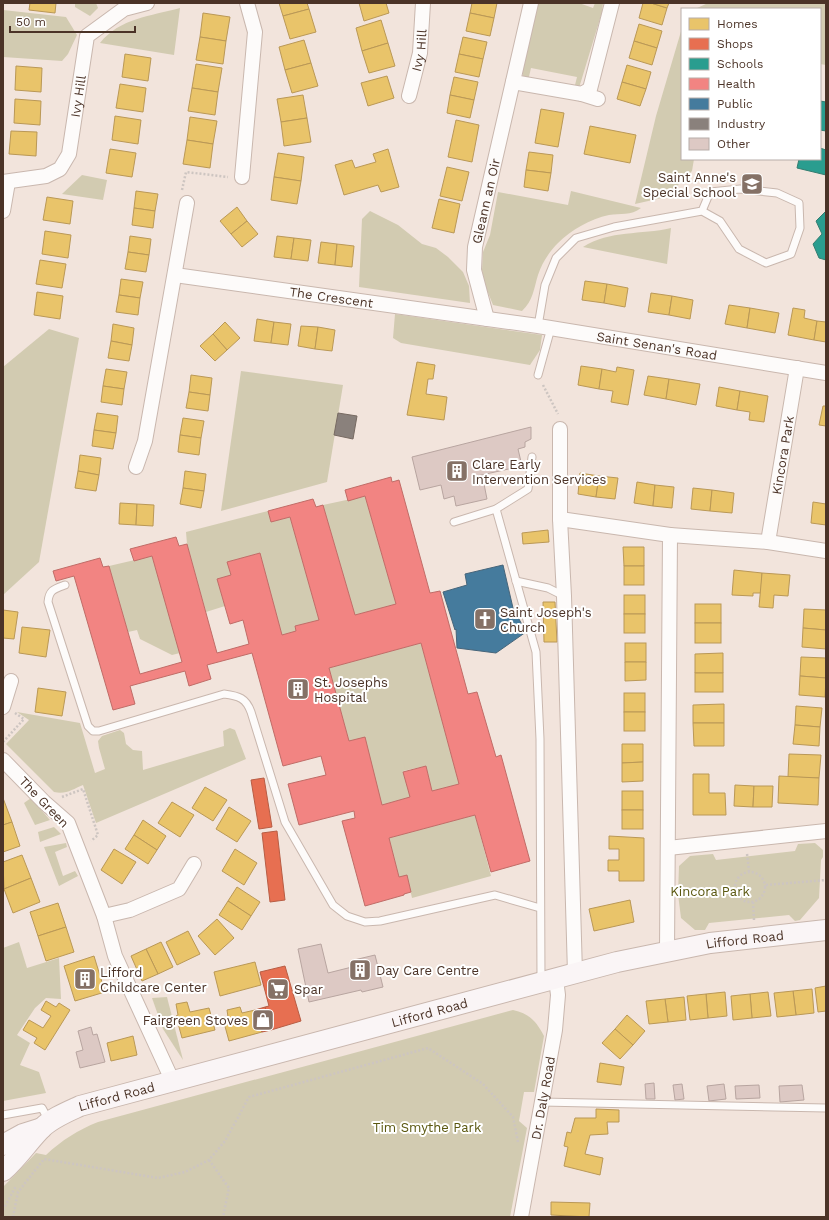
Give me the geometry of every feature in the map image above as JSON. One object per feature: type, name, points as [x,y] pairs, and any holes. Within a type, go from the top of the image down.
[{"type":"main road","name":"Lifford Road","points":[[3,1145],[22,1134],[46,1125],[80,1106],[617,962],[710,943],[826,930]]},
{"type":"main road","name":"Lifford Road","points":[[3,1171],[16,1160],[46,1125]]},
{"type":"street","name":"Ivy Hill","points":[[3,211],[5,182],[46,176],[60,169],[69,154],[87,36],[124,9],[147,3]]},
{"type":"street","points":[[242,177],[255,32],[247,3]]},
{"type":"street","name":"Ivy Hill","points":[[409,96],[420,53],[423,3]]},
{"type":"street","name":"Gleann an Oir","points":[[487,319],[474,270],[475,247],[531,3]]},
{"type":"street","points":[[582,94],[590,89],[612,3]]},
{"type":"street","points":[[513,82],[582,94],[598,99]]},
{"type":"street","points":[[136,467],[145,441],[187,203]]},
{"type":"street","name":"The Crescent","points":[[175,275],[487,319]]},
{"type":"street","name":"Saint Senan's Road","points":[[487,319],[545,327],[826,373]]},
{"type":"street","name":"Kincora Park","points":[[768,542],[797,368]]},
{"type":"street","points":[[560,429],[560,519],[564,596],[575,973]]},
{"type":"street","points":[[560,519],[670,535],[768,542],[826,551]]},
{"type":"street","points":[[667,952],[670,535]]},
{"type":"street","points":[[4,703],[11,681]]},
{"type":"street","name":"The Green","points":[[3,760],[44,802],[68,823],[104,916],[115,956],[173,1082]]},
{"type":"street","points":[[668,848],[826,831]]},
{"type":"street","points":[[104,916],[130,910],[180,889],[194,864]]},
{"type":"street","name":"Dr. Daly Road","points":[[521,1217],[555,1030],[558,995],[548,981]]},
{"type":"lane","points":[[538,376],[545,327],[545,285],[556,258],[576,238],[614,227],[702,210],[720,221],[739,249],[766,263],[791,254],[800,228],[799,203],[777,193],[740,189],[710,192],[702,210]]},
{"type":"lane","points":[[454,522],[496,510],[528,489],[532,457]]},
{"type":"lane","points":[[496,510],[536,652],[540,739],[540,908],[548,981]]},
{"type":"lane","points":[[516,581],[548,588],[564,596]]},
{"type":"lane","points":[[65,585],[52,589],[49,593],[48,602],[88,726],[93,730],[99,730],[224,694],[239,696],[248,703],[252,712],[285,822],[333,905],[347,916],[365,922],[380,921],[495,895],[540,908]]},
{"type":"lane","points":[[542,1102],[826,1108]]},
{"type":"lane","points":[[3,1115],[42,1108],[46,1125]]},
{"type":"path","points":[[187,203],[182,189],[186,172],[219,177],[242,177]]},
{"type":"path","points":[[538,376],[557,410],[560,429]]},
{"type":"path","points":[[3,742],[24,719],[4,703]]},
{"type":"path","points":[[749,871],[762,876],[766,885],[762,897],[753,902],[744,901],[738,897],[735,889],[737,878],[741,874],[749,871]]},
{"type":"path","points":[[766,885],[826,880]]},
{"type":"path","points":[[667,896],[735,889]]},
{"type":"path","points":[[13,1217],[18,1192],[44,1159],[158,1178],[185,1172],[209,1160],[226,1141],[249,1097],[428,1048],[483,1084],[513,1116],[519,1144]]},
{"type":"path","points":[[209,1160],[229,1188],[222,1217]]},
{"type":"green space","points":[[75,3],[96,3],[98,8],[90,16],[75,7]]},
{"type":"green space","points":[[538,3],[579,3],[593,8],[595,3],[603,3],[602,12],[579,88],[574,89],[577,77],[531,68],[528,81],[523,76],[523,67]]},
{"type":"green space","points":[[708,3],[826,3],[826,65],[821,64],[821,8],[697,8]]},
{"type":"green space","points":[[180,8],[174,55],[100,43],[117,28],[126,23]]},
{"type":"green space","points":[[3,10],[66,17],[77,35],[68,54],[62,61],[3,57]]},
{"type":"green space","points":[[681,31],[681,160],[694,160],[692,171],[666,197],[635,204],[656,116]]},
{"type":"green space","points":[[82,175],[107,180],[103,200],[62,194]]},
{"type":"green space","points":[[571,191],[641,208],[637,211],[629,213],[609,215],[595,219],[575,229],[563,238],[544,262],[538,275],[531,299],[522,311],[493,305],[485,285],[482,270],[483,252],[490,235],[498,192],[568,205]]},
{"type":"green space","points":[[370,211],[398,225],[422,244],[436,248],[448,257],[463,272],[469,286],[470,303],[359,287],[362,219]]},
{"type":"green space","points":[[671,228],[667,264],[583,247],[615,235]]},
{"type":"green space","points":[[395,314],[542,335],[540,350],[530,365],[401,343],[393,338]]},
{"type":"green space","points":[[49,329],[79,338],[39,562],[3,595],[3,367]]},
{"type":"green space","points":[[241,371],[343,385],[327,482],[221,511]]},
{"type":"green space","points":[[365,496],[396,604],[355,615],[323,505]]},
{"type":"green space","points":[[268,511],[271,522],[290,517],[319,620],[295,626],[296,631],[282,635],[260,553],[227,562],[231,575],[217,579],[225,606],[206,612],[187,544],[186,532]]},
{"type":"green space","points":[[152,556],[180,653],[172,655],[140,639],[137,630],[128,632],[109,566]]},
{"type":"green space","points":[[421,643],[459,784],[432,791],[426,766],[403,771],[410,797],[382,805],[349,741],[329,668]]},
{"type":"green space","points":[[17,712],[80,723],[95,773],[105,769],[98,741],[102,736],[120,730],[124,733],[126,744],[133,750],[142,751],[143,770],[224,746],[223,731],[230,728],[235,730],[246,759],[96,823],[83,785],[62,793],[54,792],[6,744],[29,720]]},
{"type":"green space","points":[[31,798],[50,820],[35,825],[24,803]]},
{"type":"green space","points":[[475,815],[491,876],[412,898],[407,876],[399,877],[389,838]]},
{"type":"green space","points":[[54,827],[61,834],[40,842],[38,832]]},
{"type":"green space","points":[[66,843],[67,847],[55,852],[63,876],[75,871],[78,876],[59,886],[44,847]]},
{"type":"green space","name":"Kincora Park","points":[[815,843],[823,850],[819,898],[800,920],[795,921],[789,915],[709,923],[705,930],[695,930],[681,918],[678,894],[679,866],[690,856],[713,854],[716,860],[795,851],[798,844]]},
{"type":"green space","points":[[19,942],[27,968],[59,958],[61,999],[46,998],[35,1008],[17,1035],[30,1043],[20,1065],[39,1072],[46,1093],[3,1101],[3,948]]},
{"type":"green space","points":[[167,997],[183,1060],[163,1029],[152,998]]},
{"type":"green space","name":"Tim Smythe Park","points":[[513,1010],[532,1019],[544,1036],[534,1092],[524,1092],[519,1121],[527,1128],[510,1217],[3,1217],[3,1187],[36,1153],[46,1155],[70,1136],[98,1122]]},
{"type":"building: Homes","points":[[30,3],[56,3],[55,13],[29,10]]},
{"type":"building: Homes","points":[[279,3],[307,3],[309,9],[283,16]]},
{"type":"building: Homes","points":[[359,3],[386,3],[389,13],[364,21]]},
{"type":"building: Homes","points":[[472,3],[497,3],[494,18],[470,13]]},
{"type":"building: Homes","points":[[643,3],[651,3],[667,8],[662,25],[639,18]]},
{"type":"building: Homes","points":[[651,3],[669,3],[667,8]]},
{"type":"building: Homes","points":[[309,9],[316,32],[290,39],[283,16]]},
{"type":"building: Homes","points":[[203,13],[230,17],[226,41],[200,37]]},
{"type":"building: Homes","points":[[470,13],[494,18],[490,36],[466,31]]},
{"type":"building: Homes","points":[[381,20],[388,43],[362,51],[356,28]]},
{"type":"building: Homes","points":[[639,24],[662,31],[657,48],[634,41]]},
{"type":"building: Homes","points":[[200,37],[226,41],[223,64],[196,60]]},
{"type":"building: Homes","points":[[463,37],[487,42],[483,59],[459,54]]},
{"type":"building: Homes","points":[[304,40],[311,63],[285,70],[279,47]]},
{"type":"building: Homes","points":[[634,41],[657,48],[652,65],[629,58]]},
{"type":"building: Homes","points":[[388,43],[395,66],[369,73],[362,51]]},
{"type":"building: Homes","points":[[125,54],[151,58],[148,81],[122,77]]},
{"type":"building: Homes","points":[[459,54],[483,59],[479,77],[455,72]]},
{"type":"building: Homes","points":[[311,63],[318,86],[292,93],[285,70]]},
{"type":"building: Homes","points":[[196,64],[222,68],[218,92],[192,88]]},
{"type":"building: Homes","points":[[627,65],[651,72],[646,89],[622,82]]},
{"type":"building: Homes","points":[[16,66],[42,68],[41,92],[15,90]]},
{"type":"building: Homes","points":[[387,76],[394,98],[368,106],[361,83]]},
{"type":"building: Homes","points":[[454,77],[478,82],[474,100],[450,95]]},
{"type":"building: Homes","points":[[622,82],[646,89],[640,106],[617,99]]},
{"type":"building: Homes","points":[[120,84],[146,88],[143,112],[116,108]]},
{"type":"building: Homes","points":[[192,88],[218,92],[215,115],[188,111]]},
{"type":"building: Homes","points":[[303,95],[307,118],[281,122],[277,99]]},
{"type":"building: Homes","points":[[450,95],[474,100],[470,118],[447,113]]},
{"type":"building: Homes","points":[[15,99],[41,101],[40,125],[14,123]]},
{"type":"building: Homes","points":[[541,109],[564,113],[558,147],[535,143]]},
{"type":"building: Homes","points":[[115,116],[141,120],[138,144],[112,140]]},
{"type":"building: Homes","points":[[190,117],[217,121],[213,144],[187,140]]},
{"type":"building: Homes","points":[[307,118],[311,142],[284,146],[281,122]]},
{"type":"building: Homes","points":[[456,120],[479,125],[472,162],[448,157]]},
{"type":"building: Homes","points":[[590,126],[636,135],[630,163],[584,154]]},
{"type":"building: Homes","points":[[11,131],[37,132],[36,156],[9,154]]},
{"type":"building: Homes","points":[[187,140],[213,144],[210,168],[183,164]]},
{"type":"building: Homes","points":[[110,149],[136,153],[132,177],[106,173]]},
{"type":"building: Homes","points":[[388,149],[399,187],[381,192],[378,185],[344,195],[335,165],[352,160],[355,168],[376,162],[373,154]]},
{"type":"building: Homes","points":[[529,152],[553,155],[551,173],[526,170]]},
{"type":"building: Homes","points":[[278,153],[304,157],[301,181],[274,177]]},
{"type":"building: Homes","points":[[447,167],[469,172],[462,201],[440,196]]},
{"type":"building: Homes","points":[[526,170],[551,173],[548,191],[524,187]]},
{"type":"building: Homes","points":[[274,177],[301,181],[297,204],[271,200]]},
{"type":"building: Homes","points":[[136,191],[158,194],[155,211],[134,208]]},
{"type":"building: Homes","points":[[47,197],[73,201],[70,224],[43,220]]},
{"type":"building: Homes","points":[[439,199],[460,204],[454,233],[432,228]]},
{"type":"building: Homes","points":[[237,207],[247,221],[231,234],[220,221]]},
{"type":"building: Homes","points":[[134,208],[155,211],[153,228],[132,225]]},
{"type":"building: Homes","points":[[247,221],[258,234],[242,247],[231,234]]},
{"type":"building: Homes","points":[[45,231],[71,235],[68,258],[42,254]]},
{"type":"building: Homes","points":[[130,236],[151,239],[149,255],[128,252]]},
{"type":"building: Homes","points":[[277,236],[294,238],[291,259],[274,257]]},
{"type":"building: Homes","points":[[294,238],[311,240],[308,261],[291,259]]},
{"type":"building: Homes","points":[[321,242],[337,244],[335,265],[318,263]]},
{"type":"building: Homes","points":[[337,244],[354,246],[352,267],[335,265]]},
{"type":"building: Homes","points":[[128,252],[149,255],[146,272],[125,269]]},
{"type":"building: Homes","points":[[40,260],[66,264],[62,288],[36,284]]},
{"type":"building: Homes","points":[[121,279],[143,282],[140,298],[119,295]]},
{"type":"building: Homes","points":[[585,281],[607,284],[604,303],[582,300]]},
{"type":"building: Homes","points":[[607,284],[628,288],[625,307],[604,303]]},
{"type":"building: Homes","points":[[37,292],[63,296],[60,319],[34,315]]},
{"type":"building: Homes","points":[[651,293],[672,296],[669,315],[648,312]]},
{"type":"building: Homes","points":[[119,295],[140,298],[138,315],[116,312]]},
{"type":"building: Homes","points":[[672,296],[693,300],[690,319],[669,315]]},
{"type":"building: Homes","points":[[729,305],[750,308],[747,328],[725,324]]},
{"type":"building: Homes","points":[[750,308],[779,313],[775,333],[747,328]]},
{"type":"building: Homes","points":[[793,308],[805,310],[804,318],[817,321],[814,340],[788,335]]},
{"type":"building: Homes","points":[[257,319],[274,322],[271,343],[254,341]]},
{"type":"building: Homes","points":[[817,321],[826,322],[826,342],[814,340]]},
{"type":"building: Homes","points":[[225,322],[240,338],[227,350],[213,334]]},
{"type":"building: Homes","points":[[274,322],[291,324],[288,345],[271,343]]},
{"type":"building: Homes","points":[[113,324],[134,328],[132,345],[111,341]]},
{"type":"building: Homes","points":[[301,326],[318,327],[315,349],[298,346]]},
{"type":"building: Homes","points":[[318,327],[335,330],[332,351],[315,349]]},
{"type":"building: Homes","points":[[213,334],[227,350],[215,361],[200,346]]},
{"type":"building: Homes","points":[[111,341],[132,345],[129,361],[108,358]]},
{"type":"building: Homes","points":[[417,362],[435,365],[433,379],[428,379],[426,394],[447,397],[444,420],[407,415]]},
{"type":"building: Homes","points":[[581,366],[602,369],[599,389],[578,385]]},
{"type":"building: Homes","points":[[617,367],[634,370],[628,405],[611,402],[613,391],[599,389],[602,369],[616,372]]},
{"type":"building: Homes","points":[[106,369],[127,372],[124,389],[103,386]]},
{"type":"building: Homes","points":[[191,375],[212,378],[210,395],[189,392]]},
{"type":"building: Homes","points":[[648,376],[669,379],[666,399],[644,395]]},
{"type":"building: Homes","points":[[669,379],[700,384],[696,405],[666,399]]},
{"type":"building: Homes","points":[[103,386],[124,389],[122,405],[101,402]]},
{"type":"building: Homes","points":[[719,387],[740,391],[737,410],[716,406]]},
{"type":"building: Homes","points":[[740,391],[768,396],[764,422],[749,420],[750,412],[737,410]]},
{"type":"building: Homes","points":[[189,392],[210,395],[208,411],[186,408]]},
{"type":"building: Homes","points":[[823,406],[826,406],[826,426],[819,425]]},
{"type":"building: Homes","points":[[97,413],[118,416],[116,433],[94,430]]},
{"type":"building: Homes","points":[[183,418],[204,421],[201,438],[180,435]]},
{"type":"building: Homes","points":[[94,430],[116,433],[113,449],[92,446]]},
{"type":"building: Homes","points":[[180,435],[201,438],[199,455],[178,452]]},
{"type":"building: Homes","points":[[80,455],[101,458],[99,475],[78,471]]},
{"type":"building: Homes","points":[[78,471],[99,475],[96,491],[75,488]]},
{"type":"building: Homes","points":[[185,471],[206,474],[204,491],[183,488]]},
{"type":"building: Homes","points":[[580,473],[599,476],[596,497],[578,494]]},
{"type":"building: Homes","points":[[599,476],[618,478],[615,499],[596,497]]},
{"type":"building: Homes","points":[[637,482],[655,485],[653,506],[634,503]]},
{"type":"building: Homes","points":[[655,485],[674,487],[672,508],[653,506]]},
{"type":"building: Homes","points":[[183,488],[204,491],[201,508],[180,504]]},
{"type":"building: Homes","points":[[693,488],[712,490],[710,511],[691,509]]},
{"type":"building: Homes","points":[[712,490],[734,493],[732,513],[710,511]]},
{"type":"building: Homes","points":[[813,502],[826,504],[826,525],[811,523]]},
{"type":"building: Homes","points":[[120,503],[137,504],[136,525],[119,524]]},
{"type":"building: Homes","points":[[137,504],[154,505],[153,526],[136,525]]},
{"type":"building: Homes","points":[[548,530],[549,542],[523,544],[522,533]]},
{"type":"building: Homes","points":[[623,547],[644,547],[644,566],[624,566]]},
{"type":"building: Homes","points":[[624,566],[644,566],[644,585],[624,585]]},
{"type":"building: Homes","points":[[734,570],[762,573],[761,593],[753,593],[753,596],[732,595]]},
{"type":"building: Homes","points":[[762,573],[790,575],[788,596],[774,595],[773,608],[759,607]]},
{"type":"building: Homes","points":[[624,595],[645,595],[645,614],[624,614]]},
{"type":"building: Homes","points":[[543,602],[555,602],[557,642],[544,642]]},
{"type":"building: Homes","points":[[695,604],[721,604],[721,623],[695,623]]},
{"type":"building: Homes","points":[[804,609],[826,610],[826,630],[803,628]]},
{"type":"building: Homes","points":[[3,610],[18,612],[14,639],[3,638]]},
{"type":"building: Homes","points":[[624,614],[645,614],[645,633],[624,633]]},
{"type":"building: Homes","points":[[695,623],[721,623],[721,643],[695,643]]},
{"type":"building: Homes","points":[[22,627],[50,630],[46,657],[19,653]]},
{"type":"building: Homes","points":[[803,628],[826,630],[826,649],[802,647]]},
{"type":"building: Homes","points":[[625,643],[646,643],[646,662],[625,662]]},
{"type":"building: Homes","points":[[723,653],[723,673],[695,673],[695,654]]},
{"type":"building: Homes","points":[[801,657],[826,658],[826,678],[800,676]]},
{"type":"building: Homes","points":[[625,662],[646,662],[646,680],[625,681]]},
{"type":"building: Homes","points":[[695,673],[723,673],[723,692],[695,692]]},
{"type":"building: Homes","points":[[800,676],[826,678],[825,697],[799,695]]},
{"type":"building: Homes","points":[[38,688],[66,692],[62,716],[35,712]]},
{"type":"building: Homes","points":[[624,693],[645,693],[645,712],[624,712]]},
{"type":"building: Homes","points":[[724,704],[724,723],[693,723],[693,705]]},
{"type":"building: Homes","points":[[796,706],[822,708],[820,727],[795,725]]},
{"type":"building: Homes","points":[[624,712],[645,712],[645,731],[624,731]]},
{"type":"building: Homes","points":[[693,723],[724,723],[724,746],[694,746]]},
{"type":"building: Homes","points":[[795,725],[820,727],[819,746],[793,744]]},
{"type":"building: Homes","points":[[622,744],[643,744],[643,762],[622,763]]},
{"type":"building: Homes","points":[[789,754],[821,755],[819,778],[788,777]]},
{"type":"building: Homes","points":[[643,762],[643,781],[622,782],[622,763]]},
{"type":"building: Homes","points":[[693,774],[709,774],[709,793],[725,793],[726,815],[693,815]]},
{"type":"building: Homes","points":[[779,776],[819,778],[818,805],[778,803]]},
{"type":"building: Homes","points":[[735,785],[754,786],[753,807],[734,806]]},
{"type":"building: Homes","points":[[754,786],[773,786],[772,807],[753,807]]},
{"type":"building: Homes","points":[[205,787],[227,800],[213,821],[192,808]]},
{"type":"building: Homes","points":[[622,791],[643,791],[643,810],[622,810]]},
{"type":"building: Homes","points":[[3,798],[12,822],[3,825]]},
{"type":"building: Homes","points":[[172,802],[194,815],[180,837],[158,823]]},
{"type":"building: Homes","points":[[229,807],[251,821],[237,842],[216,829]]},
{"type":"building: Homes","points":[[622,810],[643,810],[643,829],[622,829]]},
{"type":"building: Homes","points":[[143,820],[166,836],[157,850],[134,835]]},
{"type":"building: Homes","points":[[12,822],[20,846],[3,852],[3,825]]},
{"type":"building: Homes","points":[[134,835],[157,850],[148,864],[125,849]]},
{"type":"building: Homes","points":[[609,836],[644,838],[644,881],[619,881],[619,871],[608,871],[608,860],[619,860],[619,849],[609,849]]},
{"type":"building: Homes","points":[[114,849],[136,862],[122,884],[101,870]]},
{"type":"building: Homes","points":[[235,849],[257,863],[244,885],[222,871]]},
{"type":"building: Homes","points":[[22,855],[31,878],[4,889],[3,862]]},
{"type":"building: Homes","points":[[31,878],[40,902],[13,913],[4,889]]},
{"type":"building: Homes","points":[[237,887],[260,902],[251,916],[228,901]]},
{"type":"building: Homes","points":[[630,900],[634,922],[594,931],[589,909]]},
{"type":"building: Homes","points":[[228,901],[251,916],[242,930],[219,915]]},
{"type":"building: Homes","points":[[58,903],[66,927],[38,936],[30,912]]},
{"type":"building: Homes","points":[[217,919],[234,938],[215,955],[198,936]]},
{"type":"building: Homes","points":[[66,927],[74,952],[46,961],[38,936]]},
{"type":"building: Homes","points":[[188,931],[200,954],[177,965],[166,942]]},
{"type":"building: Homes","points":[[161,942],[173,967],[158,974],[146,949]]},
{"type":"building: Homes","points":[[146,949],[158,974],[142,981],[131,956]]},
{"type":"building: Homes","name":"Lifford Childcare Center","points":[[94,956],[105,992],[75,1001],[64,966]]},
{"type":"building: Homes","points":[[255,962],[261,985],[220,996],[214,972]]},
{"type":"building: Homes","points":[[826,986],[826,1011],[818,1012],[815,988]]},
{"type":"building: Homes","points":[[812,989],[814,1013],[796,1015],[793,991]]},
{"type":"building: Homes","points":[[793,991],[796,1015],[777,1017],[774,993]]},
{"type":"building: Homes","points":[[725,992],[727,1016],[708,1018],[706,994]]},
{"type":"building: Homes","points":[[768,992],[771,1016],[752,1018],[750,994]]},
{"type":"building: Homes","points":[[706,994],[708,1018],[690,1020],[687,996]]},
{"type":"building: Homes","points":[[750,994],[752,1018],[733,1020],[731,996]]},
{"type":"building: Homes","points":[[684,997],[686,1020],[668,1022],[665,999]]},
{"type":"building: Homes","points":[[665,999],[668,1022],[649,1024],[646,1001]]},
{"type":"building: Homes","points":[[46,1001],[56,1007],[59,1003],[70,1010],[45,1050],[34,1043],[37,1038],[23,1030],[29,1020],[43,1028],[51,1016],[41,1010]]},
{"type":"building: Homes","points":[[187,1002],[190,1012],[209,1008],[215,1030],[182,1038],[176,1016],[178,1015],[176,1004]]},
{"type":"building: Homes","points":[[240,1007],[242,1013],[255,1010],[262,1032],[229,1041],[223,1019],[228,1017],[227,1010]]},
{"type":"building: Homes","points":[[627,1015],[645,1031],[633,1045],[615,1029]]},
{"type":"building: Homes","points":[[615,1029],[633,1045],[620,1059],[602,1043]]},
{"type":"building: Homes","points":[[133,1036],[137,1055],[111,1061],[107,1043]]},
{"type":"building: Homes","points":[[600,1063],[624,1067],[621,1085],[597,1082]]},
{"type":"building: Homes","points":[[596,1109],[619,1110],[619,1122],[607,1122],[608,1134],[590,1135],[585,1154],[603,1158],[600,1175],[564,1166],[568,1147],[564,1146],[567,1132],[571,1133],[575,1118],[596,1118]]},
{"type":"building: Homes","points":[[551,1202],[590,1203],[589,1217],[551,1215]]},
{"type":"building: Shops","points":[[264,778],[272,827],[259,829],[251,780]]},
{"type":"building: Shops","points":[[277,831],[285,900],[270,902],[262,833]]},
{"type":"building: Shops","name":"Spar","points":[[285,966],[301,1021],[271,1030],[265,1007],[269,1006],[260,972]]},
{"type":"building: Shops","name":"Fairgreen Stoves","points":[[265,1007],[271,1030],[262,1032],[255,1010]]},
{"type":"building: Schools","points":[[821,101],[826,102],[826,131],[821,130]]},
{"type":"building: Schools","points":[[821,148],[826,150],[826,175],[797,168],[799,160],[821,160]]},
{"type":"building: Schools","points":[[826,211],[826,260],[819,258],[813,244],[822,234],[816,221]]},
{"type":"building: Health","name":"St. Josephs Hospital","points":[[391,477],[392,482],[399,480],[430,593],[440,591],[468,694],[477,692],[496,757],[501,755],[530,861],[491,872],[475,815],[389,838],[399,877],[407,875],[411,892],[365,906],[342,821],[355,818],[354,811],[299,825],[288,784],[326,775],[321,756],[283,766],[252,653],[207,665],[211,679],[189,686],[185,671],[130,686],[135,704],[113,710],[74,576],[56,581],[53,571],[100,558],[103,567],[109,566],[140,674],[182,662],[152,556],[134,561],[130,549],[176,537],[179,546],[187,544],[217,653],[249,644],[243,620],[230,624],[217,579],[231,575],[227,562],[260,553],[282,635],[296,631],[295,626],[319,620],[290,517],[271,522],[268,511],[313,499],[316,507],[323,505],[355,615],[396,604],[365,496],[348,501],[345,490]],"holes":[[[421,643],[459,784],[432,791],[426,766],[403,772],[410,797],[382,805],[365,737],[349,741],[329,668]]]},
{"type":"building: Public","name":"Saint Joseph's Church","points":[[503,565],[513,608],[526,632],[496,653],[457,648],[456,629],[455,630],[443,592],[467,585],[465,574]]},
{"type":"building: Industry","points":[[338,413],[357,416],[353,439],[334,435]]},
{"type":"building: Other","name":"Clare Early Intervention Services","points":[[531,427],[531,439],[525,442],[525,447],[518,449],[522,466],[477,476],[479,485],[484,484],[487,499],[456,506],[454,496],[444,499],[441,485],[420,490],[412,457]]},
{"type":"building: Other","name":"Day Care Centre","points":[[321,944],[328,973],[356,966],[354,960],[375,955],[383,987],[362,992],[361,990],[309,1002],[298,949]]},
{"type":"building: Other","points":[[91,1027],[93,1035],[97,1034],[105,1062],[80,1068],[76,1052],[83,1050],[78,1031]]},
{"type":"building: Other","points":[[654,1083],[655,1099],[646,1099],[645,1084]]},
{"type":"building: Other","points":[[682,1084],[684,1099],[675,1100],[673,1085]]},
{"type":"building: Other","points":[[724,1084],[726,1099],[709,1101],[707,1086]]},
{"type":"building: Other","points":[[759,1085],[760,1098],[736,1099],[735,1086]]},
{"type":"building: Other","points":[[802,1085],[804,1100],[780,1102],[779,1086]]},
{"type":"place","name":"Saint Anne's Special School","points":[[752,184]]},
{"type":"place","name":"Clare Early Intervention Services","points":[[457,471]]},
{"type":"place","name":"Saint Joseph's Church","points":[[485,619]]},
{"type":"place","name":"St. Josephs Hospital","points":[[298,689]]},
{"type":"place","name":"Day Care Centre","points":[[360,970]]},
{"type":"place","name":"Lifford Childcare Center","points":[[85,979]]},
{"type":"place","name":"Spar","points":[[278,989]]},
{"type":"place","name":"Fairgreen Stoves","points":[[263,1020]]}]
